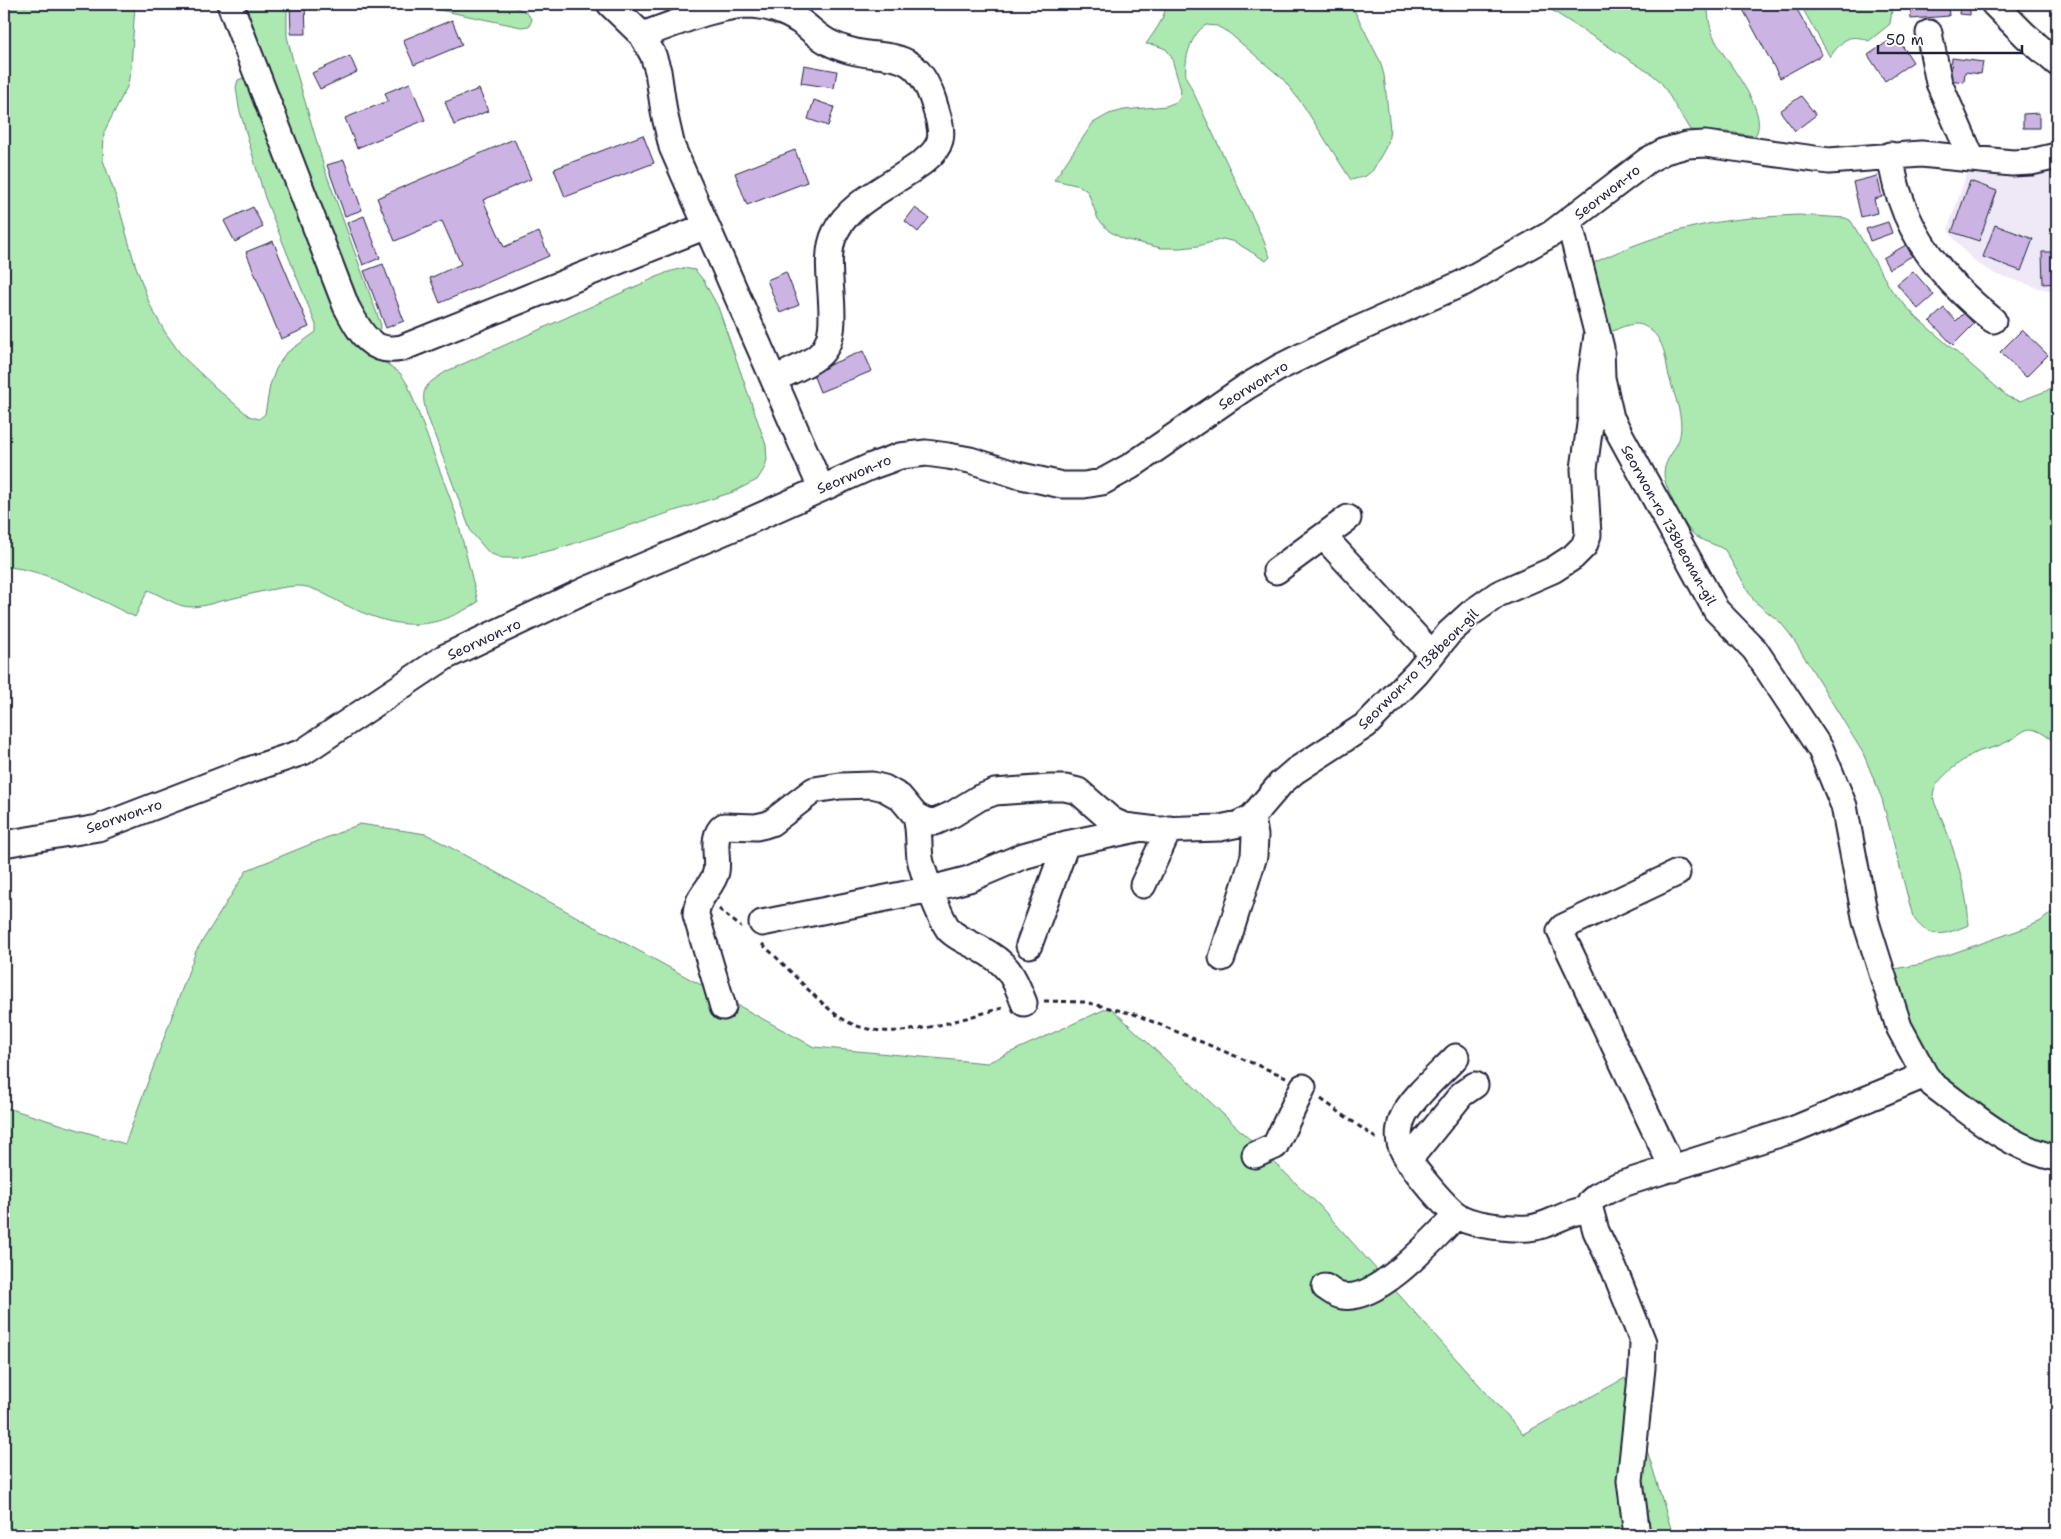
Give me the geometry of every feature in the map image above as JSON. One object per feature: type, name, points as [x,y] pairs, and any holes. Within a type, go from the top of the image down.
[{"type":"street","points":[[230,4],[346,306],[364,337],[375,346],[390,351],[409,346],[706,226]]},
{"type":"street","points":[[610,4],[642,35],[654,55],[672,147],[821,488]]},
{"type":"street","points":[[1994,4],[2057,63]]},
{"type":"street","points":[[642,35],[726,7],[749,5],[767,7],[783,12],[800,21],[829,43],[840,48],[852,52],[896,58],[907,62],[916,68],[929,90],[940,124],[941,139],[937,149],[929,158],[867,197],[848,212],[840,222],[833,235],[830,250],[828,268],[832,323],[826,348],[818,356],[774,379]]},
{"type":"street","points":[[1929,33],[1938,83],[1972,158]]},
{"type":"street","name":"Seorwon-ro","points":[[4,844],[98,828],[246,771],[303,752],[445,657],[586,590],[821,488],[900,456],[926,453],[970,460],[1017,475],[1062,485],[1084,485],[1102,482],[1124,471],[1246,387],[1280,368],[1347,334],[1463,283],[1551,234],[1628,174],[1665,151],[1687,145],[1723,146],[1785,157],[1829,161],[1921,154],[2012,163],[2031,162],[2057,156]]},
{"type":"street","points":[[1890,155],[1900,200],[1920,240],[1955,287],[1993,320]]},
{"type":"street","name":"Seorwon-ro 138beonan-gil","points":[[1569,221],[1600,348],[1602,378],[1611,418],[1716,610],[1755,650],[1820,750],[1844,806],[1866,922],[1899,1027],[1925,1075],[1933,1085],[2000,1134],[2031,1151],[2057,1158]]},
{"type":"street","name":"Seorwon-ro 138beon-gil","points":[[916,816],[926,821],[935,822],[953,814],[979,798],[995,792],[1065,788],[1078,791],[1112,820],[1124,826],[1169,829],[1220,828],[1239,824],[1252,817],[1295,771],[1366,725],[1417,673],[1449,634],[1471,613],[1498,594],[1553,570],[1573,557],[1584,546],[1588,535],[1584,469],[1591,418],[1591,376],[1597,335]]},
{"type":"street","points":[[1276,571],[1348,518]]},
{"type":"street","points":[[1324,537],[1432,654]]},
{"type":"street","points":[[723,1007],[696,915],[696,907],[716,872],[717,838],[720,829],[730,825],[756,827],[771,823],[814,790],[840,786],[872,785],[884,788],[900,797],[916,816],[920,830],[920,859],[948,929],[960,939],[994,956],[1014,976],[1024,1003]]},
{"type":"street","points":[[1222,958],[1254,856],[1256,836],[1252,817]]},
{"type":"street","points":[[755,931],[931,890],[969,879],[1023,856],[1066,844],[1143,828]]},
{"type":"street","points":[[1143,885],[1169,829]]},
{"type":"street","points":[[1029,945],[1066,844]]},
{"type":"street","points":[[1673,1169],[1560,930],[1677,874]]},
{"type":"street","points":[[1456,1057],[1409,1106],[1403,1117],[1399,1133],[1400,1143],[1408,1161],[1452,1213],[1463,1219],[1493,1225],[1528,1228],[1536,1227],[1576,1210],[1590,1209]]},
{"type":"street","points":[[1637,1535],[1630,1481],[1643,1342],[1614,1269],[1596,1231],[1590,1209],[1591,1201],[1612,1189],[1792,1130],[1925,1075]]},
{"type":"street","points":[[1408,1161],[1457,1100],[1475,1085]]},
{"type":"street","points":[[1255,1154],[1275,1146],[1303,1087]]},
{"type":"street","points":[[1325,1286],[1341,1296],[1352,1296],[1391,1278],[1404,1268],[1457,1215]]},
{"type":"path","points":[[703,895],[755,931],[808,991],[836,1015],[860,1027],[882,1032],[902,1032],[1024,1003],[1085,1002],[1134,1014],[1292,1080],[1408,1161]]},
{"type":"shaded area","points":[[2057,170],[2057,292],[1995,274],[1977,263],[1964,251],[1949,232],[1948,228],[1966,176],[1969,173],[2029,175]]},
{"type":"green space","points":[[4,4],[135,4],[131,69],[127,87],[104,132],[103,160],[117,200],[134,261],[150,305],[165,332],[182,356],[216,388],[249,416],[259,419],[265,414],[270,385],[276,369],[285,354],[316,332],[316,325],[265,198],[239,108],[236,87],[238,80],[243,78],[250,81],[374,355],[400,373],[408,385],[456,514],[478,602],[442,620],[425,624],[408,624],[392,622],[358,611],[318,591],[302,586],[277,588],[192,607],[179,605],[148,590],[135,617],[54,579],[37,573],[4,567]]},
{"type":"green space","points":[[247,4],[287,4],[287,36],[292,57],[325,170],[381,325],[378,333],[367,328],[249,25]]},
{"type":"green space","points":[[411,4],[509,4],[527,13],[532,20],[529,26],[521,27]]},
{"type":"green space","points":[[1166,4],[1351,4],[1380,61],[1384,75],[1390,129],[1388,143],[1373,170],[1366,176],[1351,180],[1303,105],[1283,79],[1229,33],[1217,26],[1206,25],[1200,29],[1192,41],[1187,56],[1186,77],[1263,239],[1270,257],[1266,261],[1235,242],[1223,239],[1198,246],[1161,248],[1123,239],[1109,231],[1098,219],[1088,192],[1080,186],[1054,180],[1093,123],[1109,114],[1124,110],[1166,106],[1176,102],[1180,97],[1181,90],[1171,56],[1166,49],[1146,44],[1161,20]]},
{"type":"green space","points":[[1542,4],[1708,4],[1709,20],[1713,35],[1752,99],[1757,113],[1758,125],[1755,136],[1728,132],[1690,130],[1661,82],[1653,75]]},
{"type":"green space","points":[[1800,4],[1893,4],[1890,24],[1869,41],[1856,37],[1846,40],[1838,46],[1830,57]]},
{"type":"green space","points":[[1798,215],[1846,218],[1851,221],[1892,291],[1917,318],[2008,397],[2020,401],[2046,391],[2057,384],[2057,744],[2037,731],[2026,730],[1998,746],[1979,751],[1968,757],[1950,770],[1936,786],[1933,793],[1934,801],[1960,871],[1969,925],[1945,933],[1938,934],[1926,930],[1913,917],[1882,799],[1863,753],[1792,637],[1781,623],[1754,601],[1725,550],[1704,541],[1692,533],[1678,512],[1667,487],[1664,474],[1666,463],[1680,436],[1681,421],[1663,349],[1650,329],[1642,325],[1628,325],[1606,334],[1587,266],[1644,242],[1688,228],[1738,219]]},
{"type":"green space","points":[[684,268],[695,270],[704,281],[718,307],[766,445],[767,460],[757,480],[733,492],[557,549],[518,558],[502,558],[489,553],[471,532],[427,415],[424,399],[426,388],[433,380],[447,371],[668,272]]},
{"type":"green space","points":[[360,824],[426,834],[814,1047],[987,1063],[1110,1007],[1319,1205],[1523,1434],[1625,1378],[1673,1535],[4,1535],[4,1107],[125,1144],[196,951],[247,870]]},
{"type":"green space","points":[[2057,908],[2057,1145],[2054,1148],[2010,1130],[1940,1076],[1914,1033],[1894,969],[1922,964],[2028,927],[2041,921]]},
{"type":"building","points":[[290,4],[305,4],[306,34],[291,34]]},
{"type":"building","points":[[1740,4],[1794,4],[1822,55],[1780,78]]},
{"type":"building","points":[[1910,4],[1948,4],[1949,16],[1911,19]]},
{"type":"building","points":[[1960,4],[1970,4],[1970,15],[1959,14]]},
{"type":"building","points":[[452,20],[462,45],[414,65],[403,40]]},
{"type":"building","points":[[1896,36],[1913,62],[1885,81],[1868,55]]},
{"type":"building","points":[[350,56],[357,72],[320,89],[312,73]]},
{"type":"building","points":[[1952,58],[1983,62],[1981,74],[1965,72],[1964,82],[1950,80]]},
{"type":"building","points":[[804,65],[837,71],[834,88],[801,83]]},
{"type":"building","points":[[410,83],[425,120],[357,148],[345,118],[388,101],[385,93]]},
{"type":"building","points":[[479,89],[488,111],[454,125],[445,102]]},
{"type":"building","points":[[1801,96],[1816,115],[1795,131],[1780,111]]},
{"type":"building","points":[[814,100],[834,107],[828,126],[808,119]]},
{"type":"building","points":[[2039,113],[2039,128],[2023,128],[2023,114]]},
{"type":"building","points":[[643,135],[654,163],[565,197],[554,169]]},
{"type":"building","points":[[514,139],[531,179],[483,200],[504,247],[539,232],[549,256],[440,303],[430,278],[461,264],[442,221],[395,241],[377,198]]},
{"type":"building","points":[[795,150],[807,182],[747,205],[735,173]]},
{"type":"building","points":[[344,160],[362,210],[345,216],[327,165]]},
{"type":"building","points":[[1877,176],[1882,197],[1874,199],[1877,213],[1861,217],[1853,182]]},
{"type":"building","points":[[1970,181],[1997,191],[1979,241],[1952,232]]},
{"type":"building","points":[[253,207],[263,227],[235,242],[224,221]]},
{"type":"building","points":[[915,208],[929,218],[918,232],[905,221]]},
{"type":"building","points":[[364,216],[380,258],[363,265],[347,223]]},
{"type":"building","points":[[1888,222],[1892,233],[1870,241],[1866,229]]},
{"type":"building","points":[[1995,225],[2033,239],[2021,271],[1983,257]]},
{"type":"building","points":[[273,241],[309,327],[281,339],[246,252]]},
{"type":"building","points":[[1906,245],[1912,256],[1889,269],[1883,258]]},
{"type":"building","points":[[2042,252],[2057,252],[2057,283],[2043,284]]},
{"type":"building","points":[[383,264],[404,321],[386,328],[364,271]]},
{"type":"building","points":[[1913,271],[1934,295],[1918,309],[1897,284]]},
{"type":"building","points":[[786,272],[799,305],[780,313],[767,280]]},
{"type":"building","points":[[1944,308],[1956,321],[1964,313],[1974,324],[1953,345],[1930,321]]},
{"type":"building","points":[[2022,330],[2048,355],[2026,377],[2000,352]]},
{"type":"building","points":[[863,351],[872,371],[820,392],[812,372]]}]
